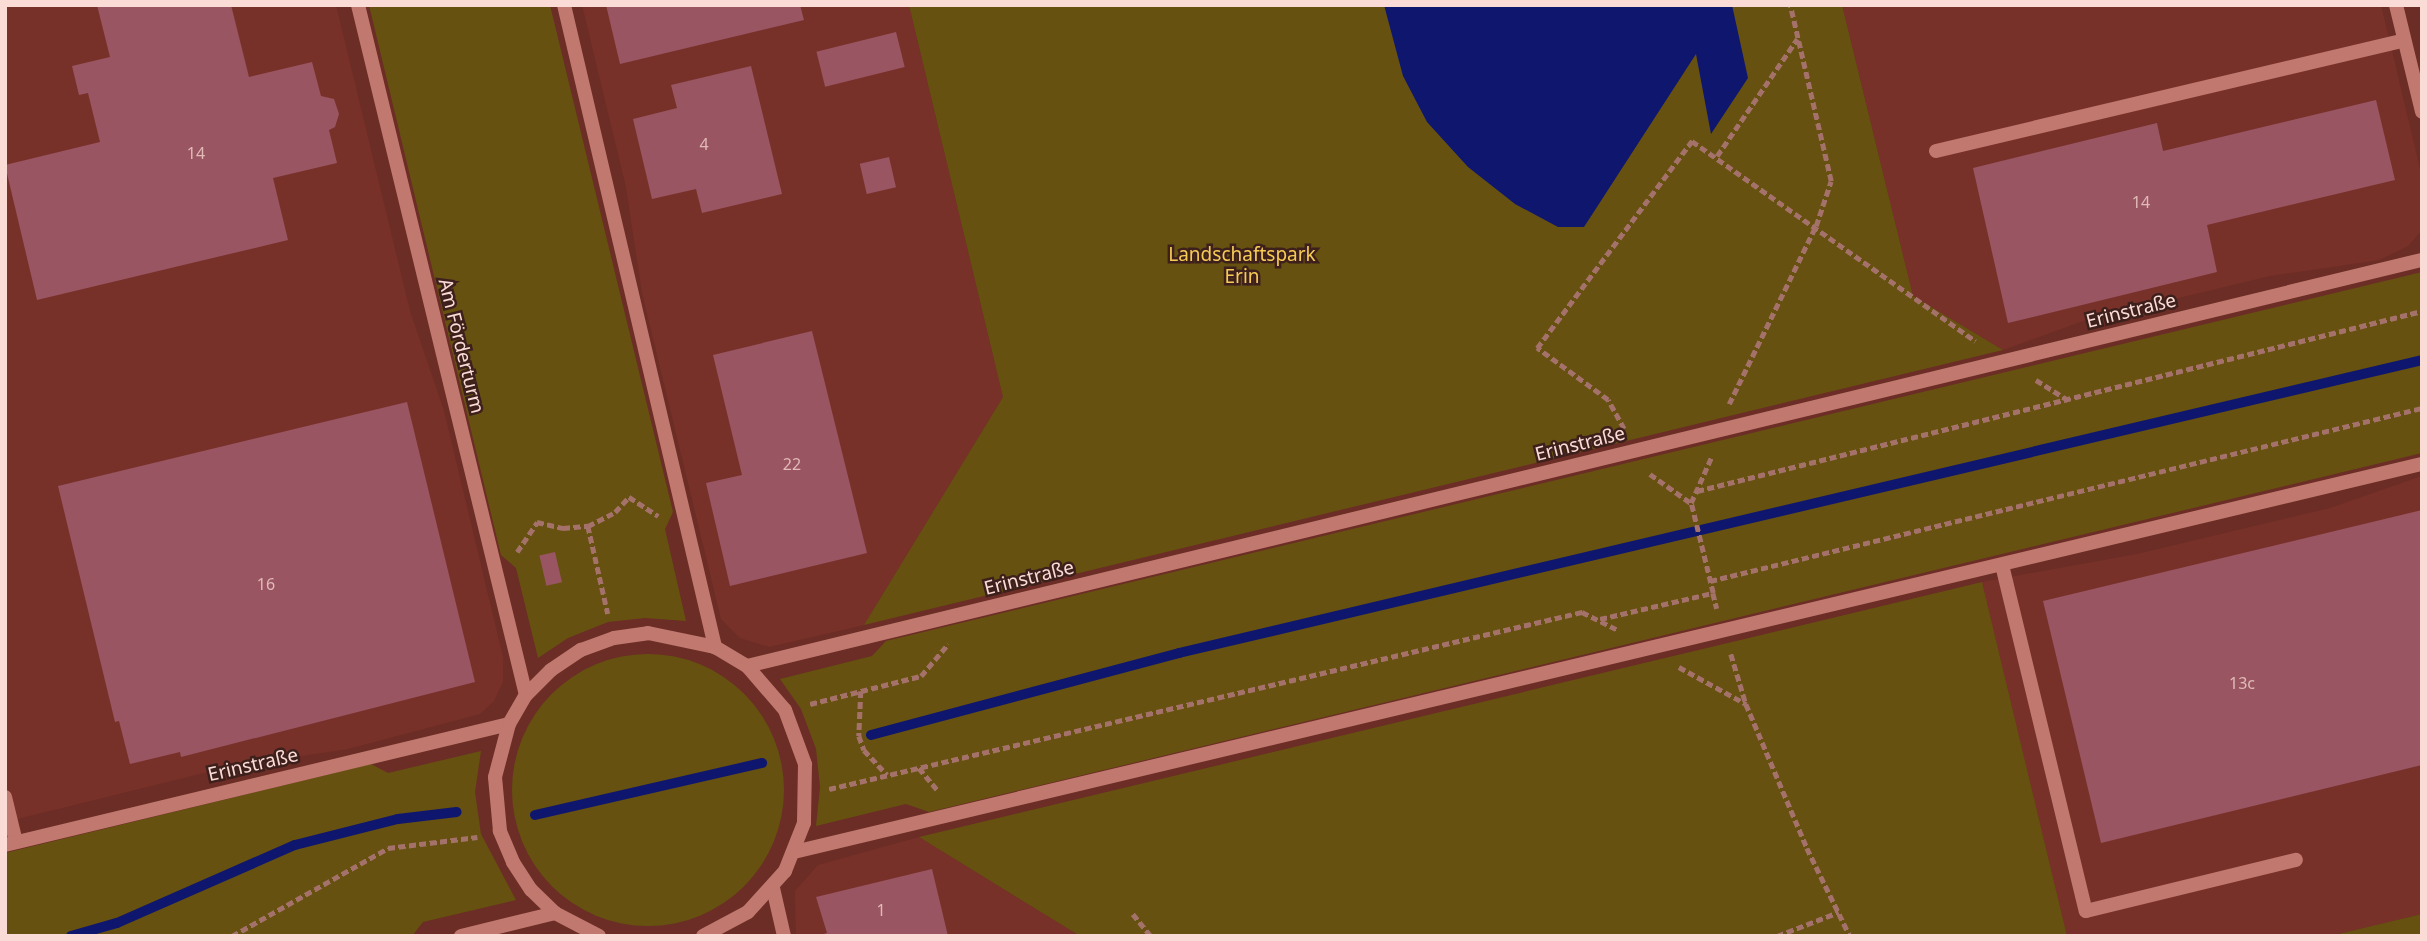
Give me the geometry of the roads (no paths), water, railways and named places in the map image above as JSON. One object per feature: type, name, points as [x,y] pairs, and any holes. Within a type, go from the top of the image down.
[{"type":"street","name":"Am Förderturm","points":[[358,5],[526,695]]},
{"type":"street","points":[[564,5],[715,647]]},
{"type":"street","points":[[2396,5],[2422,112]]},
{"type":"street","points":[[1936,151],[2404,40]]},
{"type":"street","name":"Erinstraße","points":[[747,666],[2422,260]]},
{"type":"street","points":[[794,852],[2422,464]]},
{"type":"street","points":[[2002,565],[2086,911],[2296,860]]},
{"type":"street","points":[[599,936],[581,932],[555,913],[525,881],[500,831],[495,776],[509,724],[526,695],[551,670],[581,650],[614,638],[648,633],[715,647],[747,666],[785,710],[806,764],[807,794],[794,852],[773,888],[748,912],[703,936]]},
{"type":"street","name":"Erinstraße","points":[[11,843],[509,724]]},
{"type":"street","points":[[5,797],[11,843]]},
{"type":"street","points":[[773,888],[784,936]]},
{"type":"street","points":[[461,936],[555,913]]},
{"type":"waterway","points":[[871,735],[1179,653],[2422,360]]},
{"type":"waterway","points":[[535,815],[762,763]]},
{"type":"waterway","points":[[71,936],[117,923],[295,845],[398,819],[457,812]]},
{"type":"park label","name":"Landschaftspark Erin","points":[[1242,266]]}]
